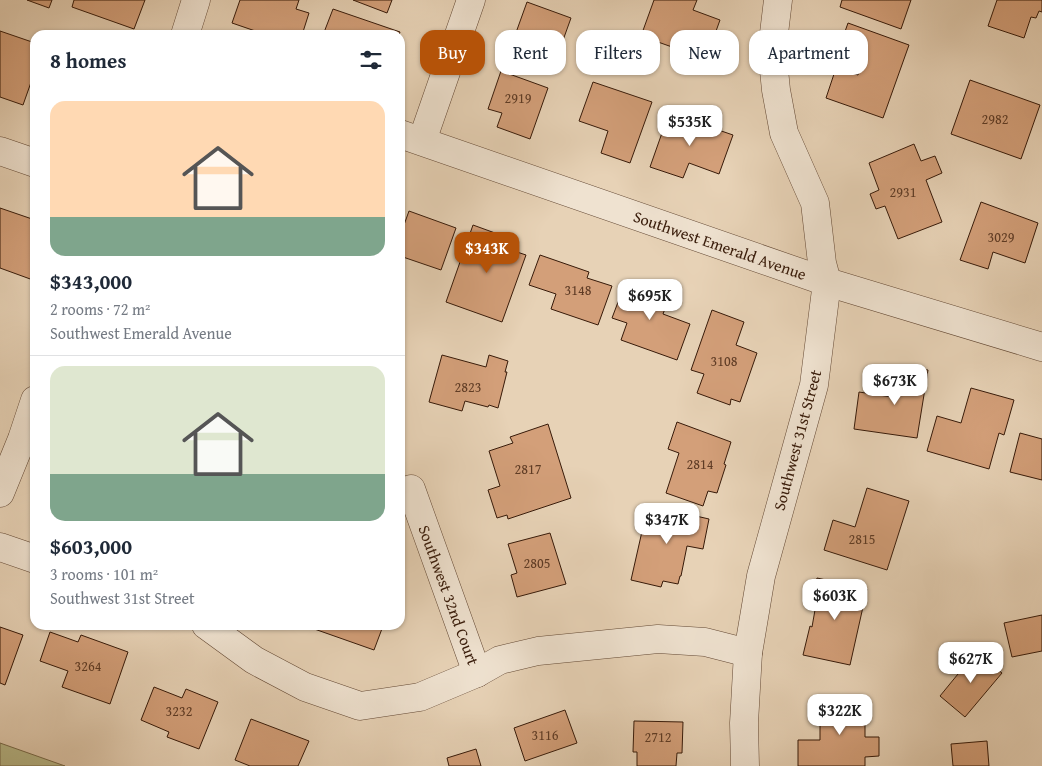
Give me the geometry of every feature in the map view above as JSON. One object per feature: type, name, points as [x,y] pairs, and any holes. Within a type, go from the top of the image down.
[{"type":"street","points":[[187,30],[196,0]]},
{"type":"street","points":[[411,137],[470,0]]},
{"type":"street","name":"Southwest 31st Street","points":[[745,766],[744,723],[748,653],[761,576],[814,385],[827,282],[822,263],[815,203],[784,133],[776,90],[772,50],[778,0]]},
{"type":"street","name":"Southwest Emerald Avenue","points":[[411,137],[827,282],[1042,347]]},
{"type":"street","points":[[0,151],[30,161]]},
{"type":"street","points":[[0,493],[30,415]]},
{"type":"street","name":"Southwest 32nd Court","points":[[411,489],[477,673]]},
{"type":"street","points":[[0,547],[30,557]]},
{"type":"street","points":[[213,630],[254,660],[305,687],[360,706],[420,697],[477,673],[500,660],[538,651],[658,639],[705,642],[748,653]]},
{"type":"green space","points":[[0,743],[65,766],[0,766]]},
{"type":"building","points":[[27,0],[52,0],[49,8]]},
{"type":"building","points":[[74,0],[145,0],[134,29],[72,7]]},
{"type":"building","points":[[240,0],[299,0],[296,9],[309,13],[304,30],[252,30],[232,23]]},
{"type":"building","points":[[353,0],[392,0],[387,13]]},
{"type":"building","points":[[654,0],[697,0],[693,10],[720,20],[716,30],[670,30],[670,46],[660,43],[660,30],[643,30]]},
{"type":"building","points":[[842,0],[911,0],[901,29],[840,7]]},
{"type":"building","points":[[997,0],[1042,0],[1042,12],[1039,11],[1036,18],[1031,17],[1024,38],[988,26]]},
{"type":"building","points":[[527,2],[571,18],[566,32],[566,30],[517,30]]},
{"type":"building","points":[[333,9],[394,30],[325,30]]},
{"type":"building","points":[[848,23],[867,30],[846,30]]},
{"type":"building","points":[[868,30],[909,45],[883,118],[826,98],[834,75],[868,75]]},
{"type":"building","points":[[0,31],[30,41],[30,85],[23,105],[0,97]]},
{"type":"building","points":[[500,75],[512,75],[548,88],[530,139],[497,127],[502,113],[488,109]]},
{"type":"building","points":[[970,80],[1040,105],[1021,159],[951,134]]},
{"type":"building","points":[[593,82],[652,102],[630,163],[601,153],[608,131],[579,121]]},
{"type":"building","points":[[669,113],[733,135],[719,174],[689,163],[683,178],[650,167]]},
{"type":"building","points":[[914,144],[921,161],[935,156],[942,173],[926,180],[942,222],[898,239],[885,206],[876,209],[870,194],[879,190],[869,163]]},
{"type":"building","points":[[981,202],[1038,223],[1025,263],[993,252],[988,269],[960,260]]},
{"type":"building","points":[[0,208],[30,218],[30,279],[0,268]]},
{"type":"building","points":[[409,211],[456,228],[441,270],[405,258],[405,222]]},
{"type":"building","points":[[473,225],[517,241],[514,251],[526,255],[502,322],[446,302]]},
{"type":"building","points":[[540,255],[589,272],[587,278],[612,286],[598,325],[551,309],[556,294],[529,285]]},
{"type":"building","points":[[626,281],[670,296],[663,314],[690,324],[677,360],[621,340],[627,323],[612,318]]},
{"type":"building","points":[[712,310],[744,322],[736,345],[757,353],[740,402],[731,399],[730,405],[697,393],[704,374],[691,370]]},
{"type":"building","points":[[442,355],[486,367],[489,355],[508,361],[498,408],[465,401],[462,411],[429,402]]},
{"type":"building","points":[[897,366],[928,370],[917,438],[854,429],[859,392],[892,397]]},
{"type":"building","points":[[971,388],[1014,400],[1004,435],[999,433],[989,469],[927,451],[937,416],[961,423]]},
{"type":"building","points":[[677,422],[731,442],[717,493],[708,491],[703,506],[666,493],[679,453],[668,449]]},
{"type":"building","points":[[548,424],[571,498],[508,519],[507,515],[497,518],[488,490],[500,486],[489,451],[513,443],[510,437]]},
{"type":"building","points":[[1020,433],[1042,439],[1042,480],[1010,472]]},
{"type":"building","points":[[867,488],[909,501],[887,570],[824,550],[833,520],[855,527]]},
{"type":"building","points":[[648,505],[709,519],[703,549],[687,546],[678,584],[663,581],[661,587],[631,580]]},
{"type":"building","points":[[550,533],[566,584],[517,597],[511,575],[517,573],[508,544]]},
{"type":"building","points":[[817,578],[867,589],[850,665],[803,655],[810,626],[812,627],[815,610],[810,609]]},
{"type":"building","points":[[1042,615],[1042,651],[1012,657],[1004,623]]},
{"type":"building","points":[[0,627],[23,635],[5,685],[0,683]]},
{"type":"building","points":[[317,630],[382,630],[374,650]]},
{"type":"building","points":[[50,632],[78,642],[81,635],[128,652],[110,704],[62,687],[68,671],[40,661]]},
{"type":"building","points":[[976,652],[1002,673],[965,717],[940,696]]},
{"type":"building","points":[[154,687],[182,698],[186,689],[218,702],[199,749],[167,737],[169,732],[141,720]]},
{"type":"building","points":[[820,698],[865,698],[865,737],[879,737],[879,756],[865,757],[865,766],[798,766],[798,740],[820,740]]},
{"type":"building","points":[[565,710],[577,743],[525,761],[514,728]]},
{"type":"building","points":[[251,719],[309,741],[298,766],[250,766],[235,760]]},
{"type":"building","points":[[634,721],[683,722],[682,753],[677,753],[676,766],[637,766],[637,752],[633,752]]},
{"type":"building","points":[[987,741],[989,766],[953,766],[951,744]]},
{"type":"building","points":[[476,749],[481,766],[449,766],[447,758]]}]
